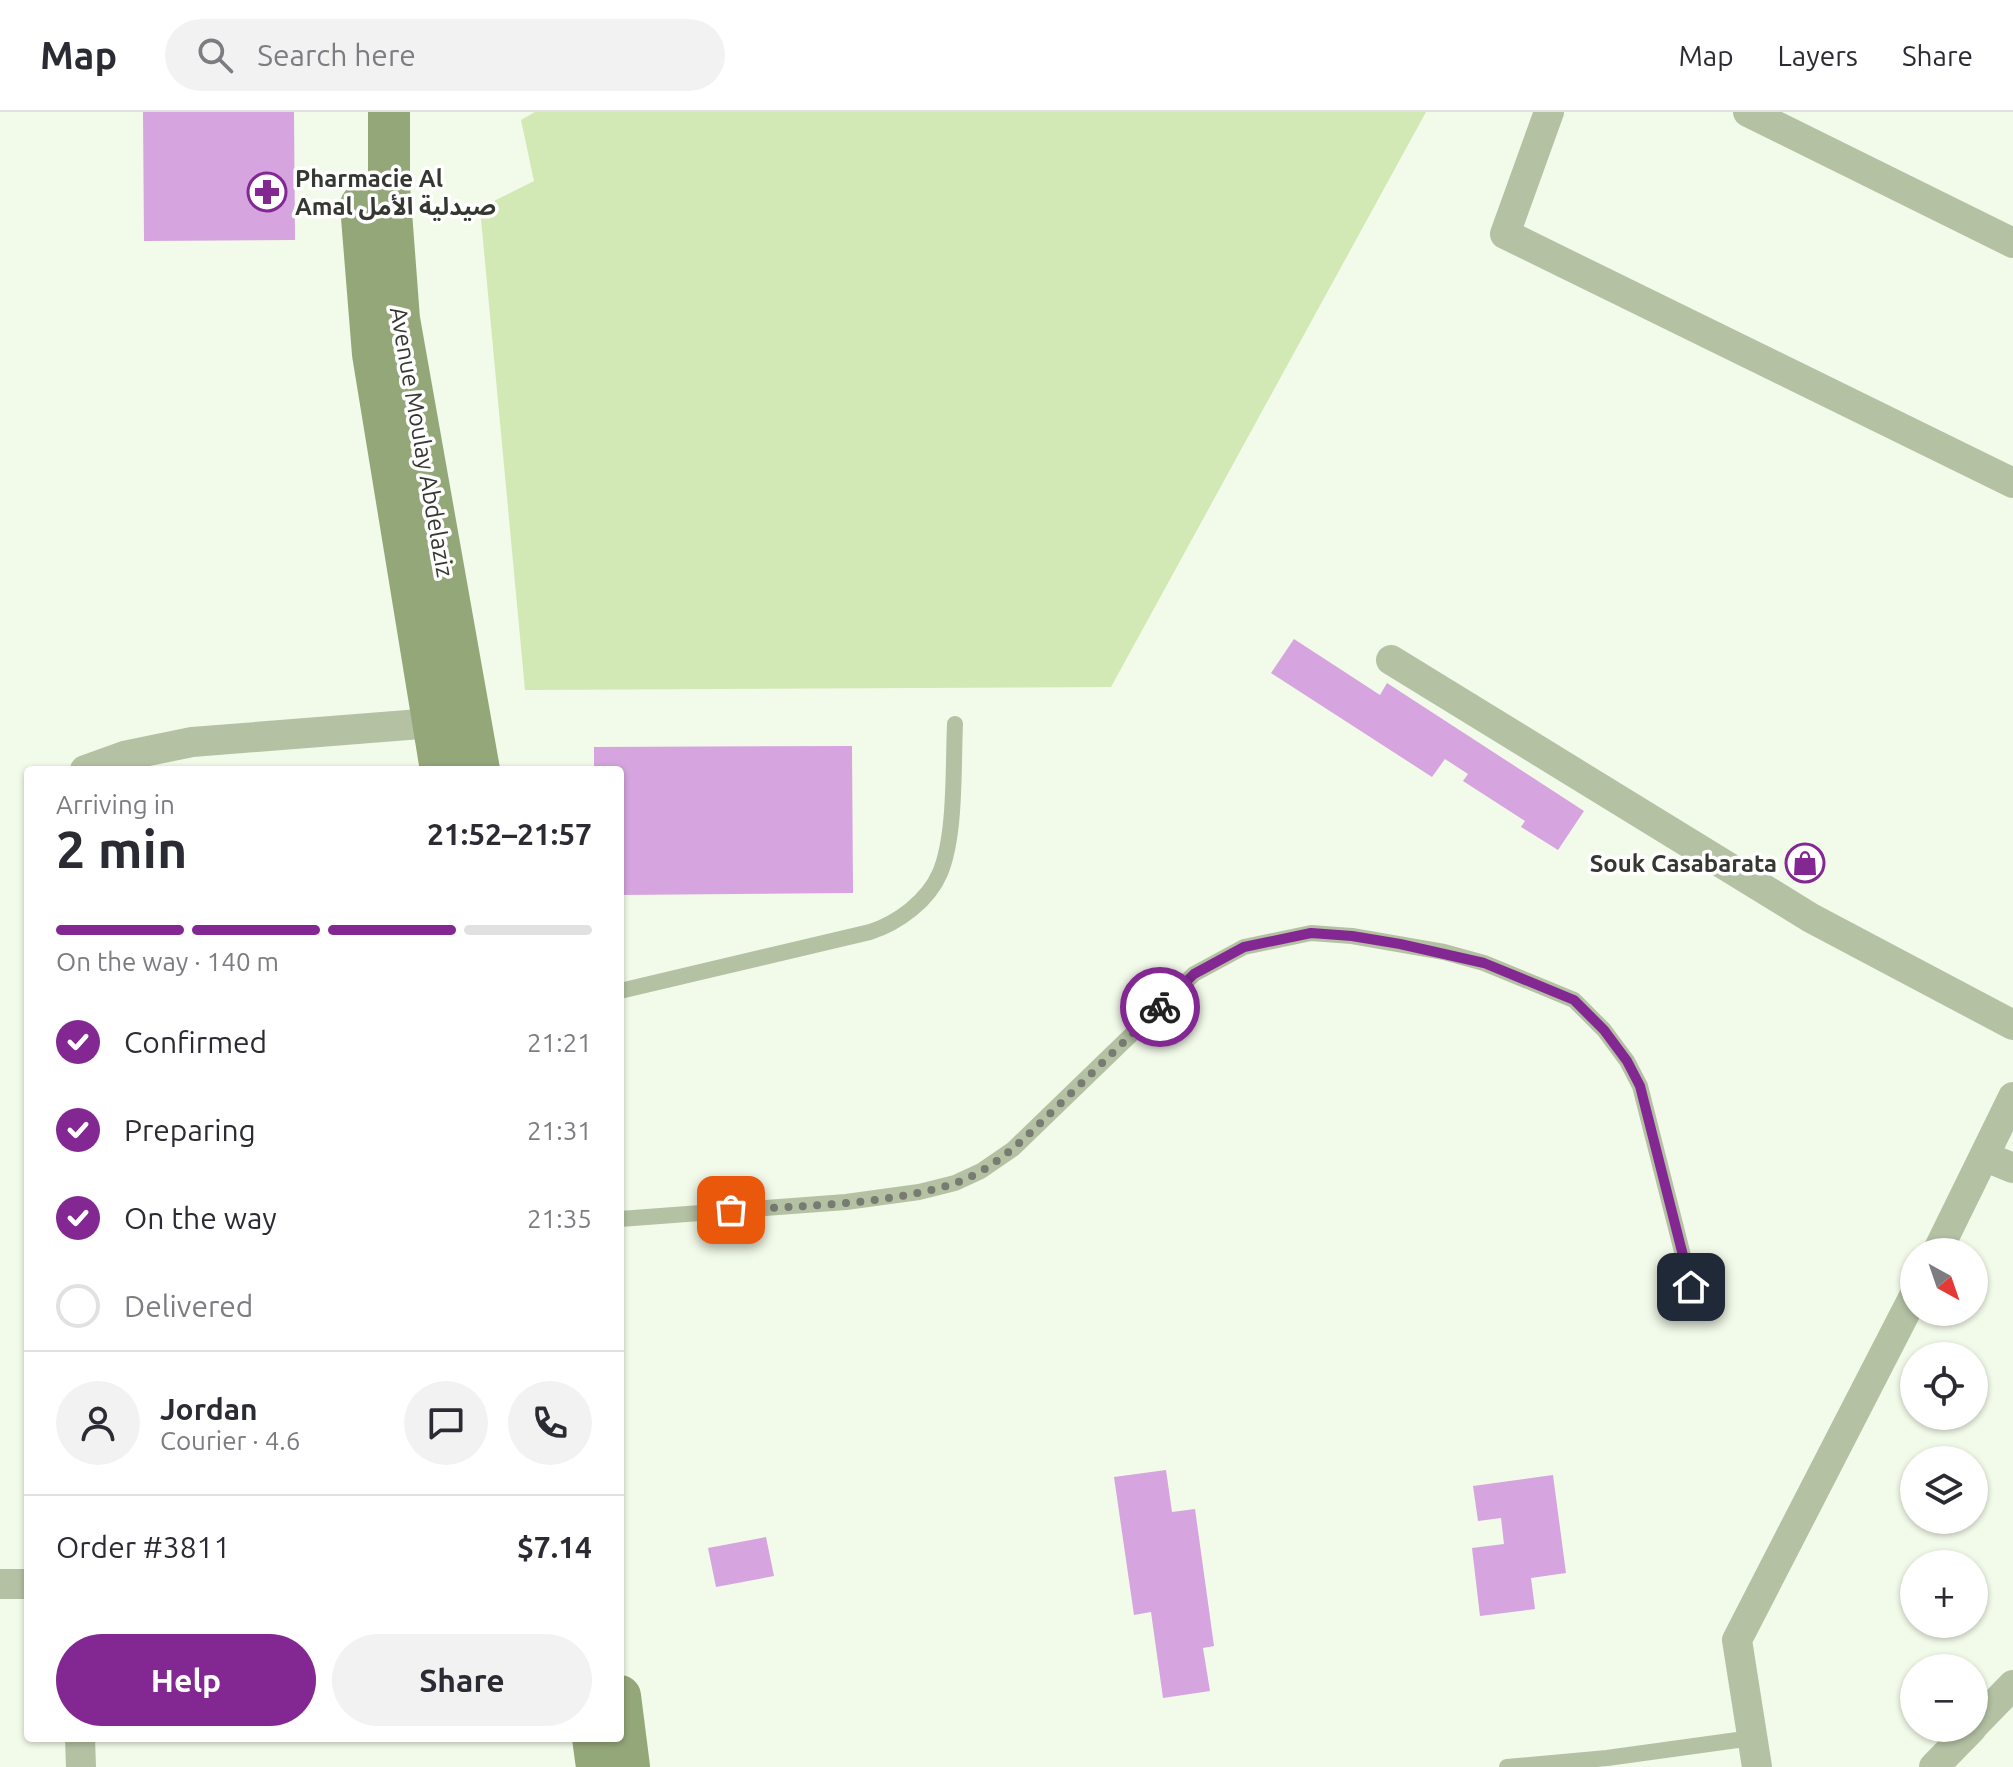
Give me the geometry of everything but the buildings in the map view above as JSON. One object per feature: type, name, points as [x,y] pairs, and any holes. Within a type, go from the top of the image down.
[{"type":"main road","name":"Avenue Moulay Abdelaziz","points":[[361,112],[362,212],[373,354],[440,766]]},
{"type":"main road","name":"Avenue Moulay Abdelaziz","points":[[389,112],[389,186],[399,319],[478,766]]},
{"type":"main road","points":[[624,1728],[629,1767]]},
{"type":"main road","points":[[594,1742],[597,1767]]},
{"type":"street","points":[[1549,112],[1505,234],[2013,483]]},
{"type":"street","points":[[1748,112],[2013,243]]},
{"type":"street","points":[[1391,660],[1811,918],[2013,1025]]},
{"type":"street","points":[[97,766],[136,753],[192,742],[433,723]]},
{"type":"street","points":[[1947,1238],[1999,1162],[2013,1097]]},
{"type":"street","points":[[1755,1753],[1737,1640],[1900,1323]]},
{"type":"street","points":[[0,1584],[24,1584]]},
{"type":"street","points":[[1988,1711],[2013,1685]]},
{"type":"street","points":[[80,1742],[81,1767]]},
{"type":"street","points":[[1934,1767],[1958,1742]]},
{"type":"lane","points":[[624,990],[870,932],[888,927],[908,913],[940,875],[947,848],[955,724]]},
{"type":"lane","points":[[624,1219],[846,1202],[919,1192],[955,1183],[981,1171],[1013,1149],[1194,974],[1244,947],[1311,933],[1415,946],[1484,963],[1574,1000],[1604,1030],[1627,1061],[1640,1086],[1691,1287]]},
{"type":"lane","points":[[1507,1767],[1607,1758],[1755,1753]]},
{"type":"green space","points":[[535,112],[1426,112],[1111,687],[525,690],[480,208],[534,181],[521,120]]},
{"type":"way so far","points":[[731,1210],[846,1202],[919,1192],[955,1183],[981,1171],[1013,1149],[1160,1007]]},
{"type":"place","name":"Pharmacie Al Amal صيدلية الأمل","points":[[267,192]]},
{"type":"place","name":"Souk Casabarata","points":[[1805,863]]},
{"type":"route","points":[[1160,1007],[1194,974],[1225,956],[1244,947],[1311,933],[1352,936],[1444,952],[1484,963],[1574,1000],[1604,1030],[1627,1061],[1640,1086],[1691,1287]]}]
